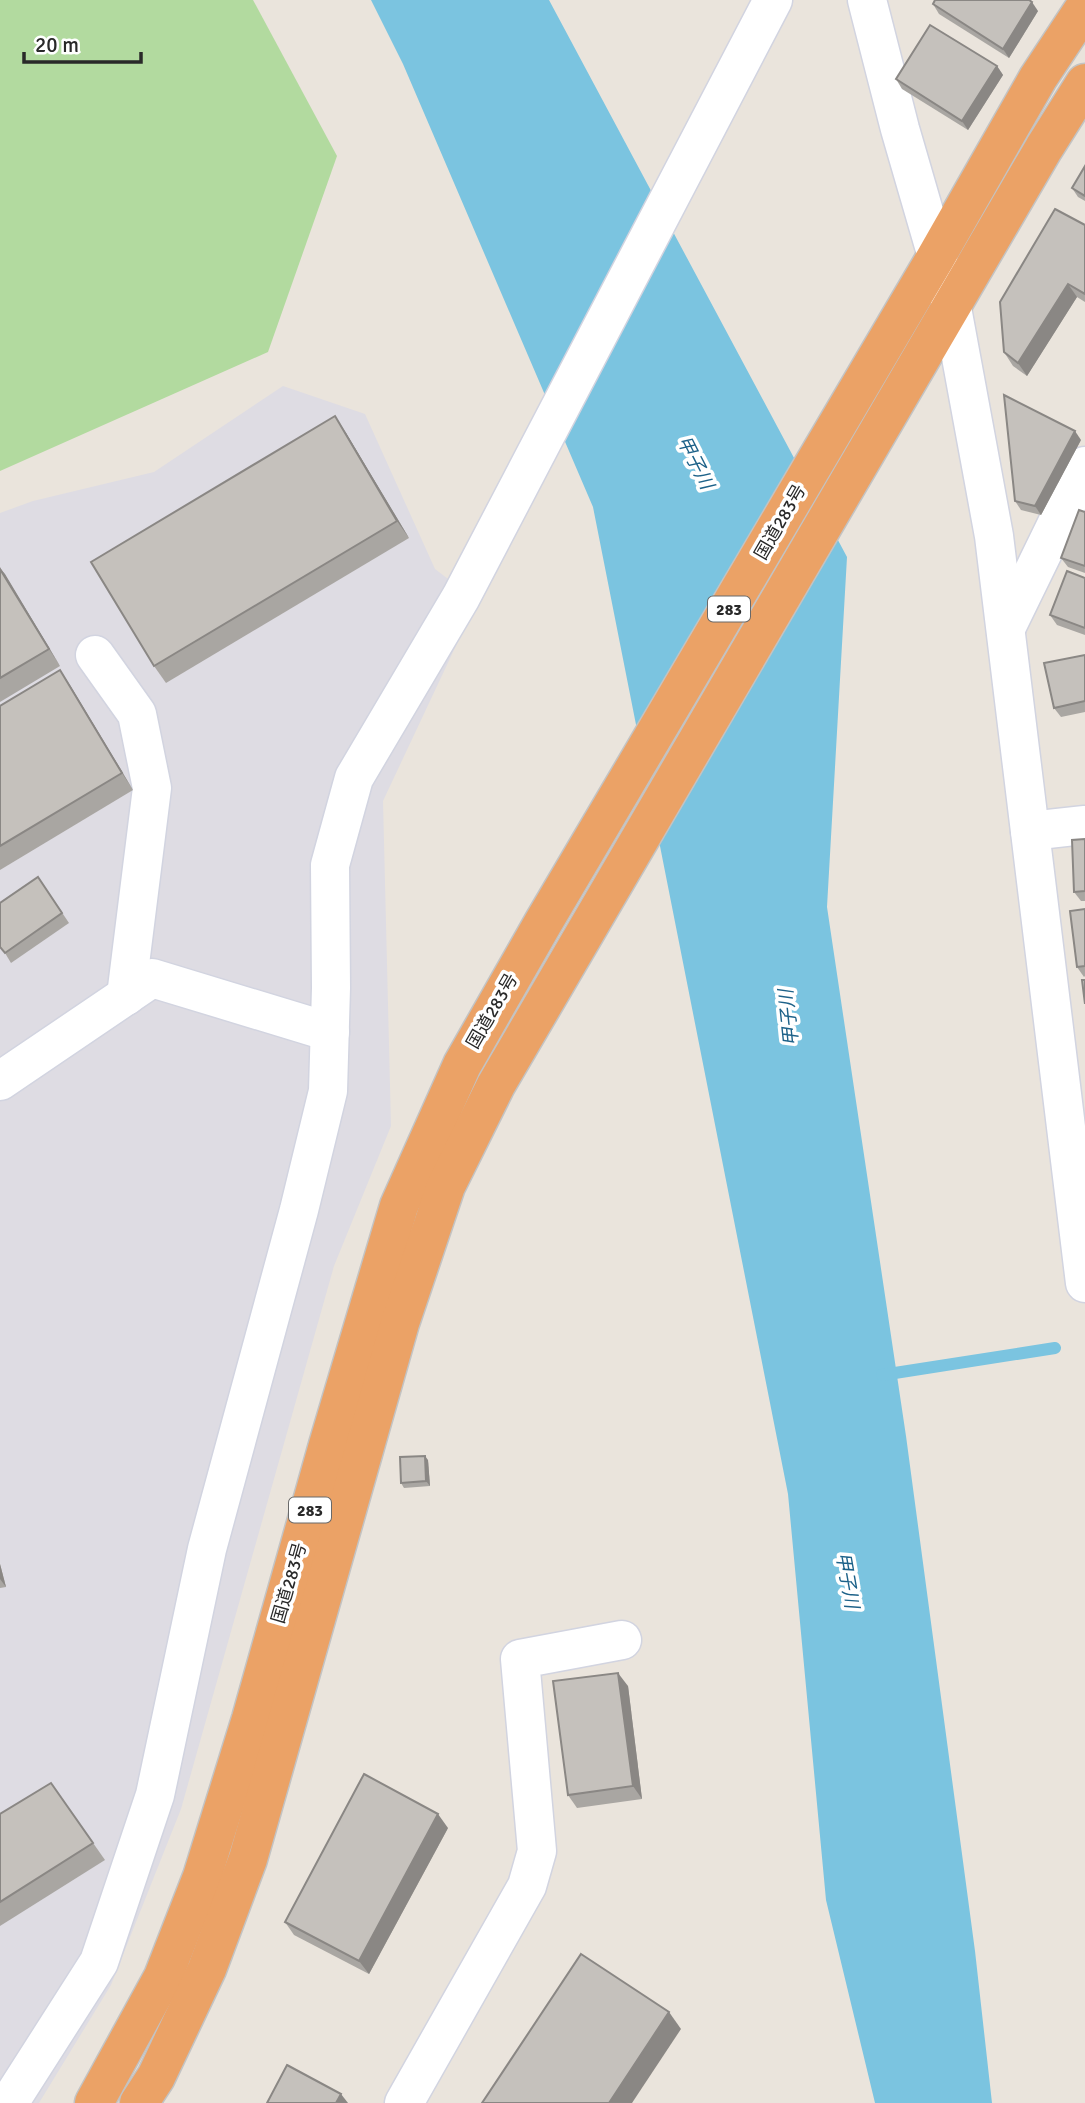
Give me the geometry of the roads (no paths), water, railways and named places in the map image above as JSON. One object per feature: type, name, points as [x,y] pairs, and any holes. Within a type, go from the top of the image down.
[{"type":"highway","name":"国道283号","points":[[94,2103],[163,1977],[202,1877],[251,1719],[399,1206],[461,1065],[936,257],[1038,78],[1085,7]]},
{"type":"highway","name":"国道283号","points":[[139,2103],[156,2077],[207,1969],[248,1859],[400,1322],[446,1186],[496,1085],[932,344],[1044,148],[1085,83]]},
{"type":"street","points":[[9,2103],[100,1962],[155,1795],[207,1549],[299,1210],[328,1091],[330,864],[354,778],[461,597],[773,0]]},
{"type":"street","points":[[867,0],[900,129],[952,308],[995,536],[1085,1283]]},
{"type":"street","points":[[1006,628],[1085,466]]},
{"type":"street","points":[[95,655],[137,714],[152,788],[126,996]]},
{"type":"street","points":[[1030,831],[1085,825]]},
{"type":"street","points":[[0,1081],[152,978],[330,1032]]},
{"type":"street","points":[[404,2103],[527,1886],[537,1851],[520,1659],[622,1640]]},
{"type":"water","name":"甲子川","points":[[371,0],[549,0],[847,557],[827,907],[906,1436],[975,1951],[992,2103],[875,2103],[826,1900],[788,1494],[593,507],[403,64]]},
{"type":"waterway","points":[[882,1375],[1055,1348]]}]
